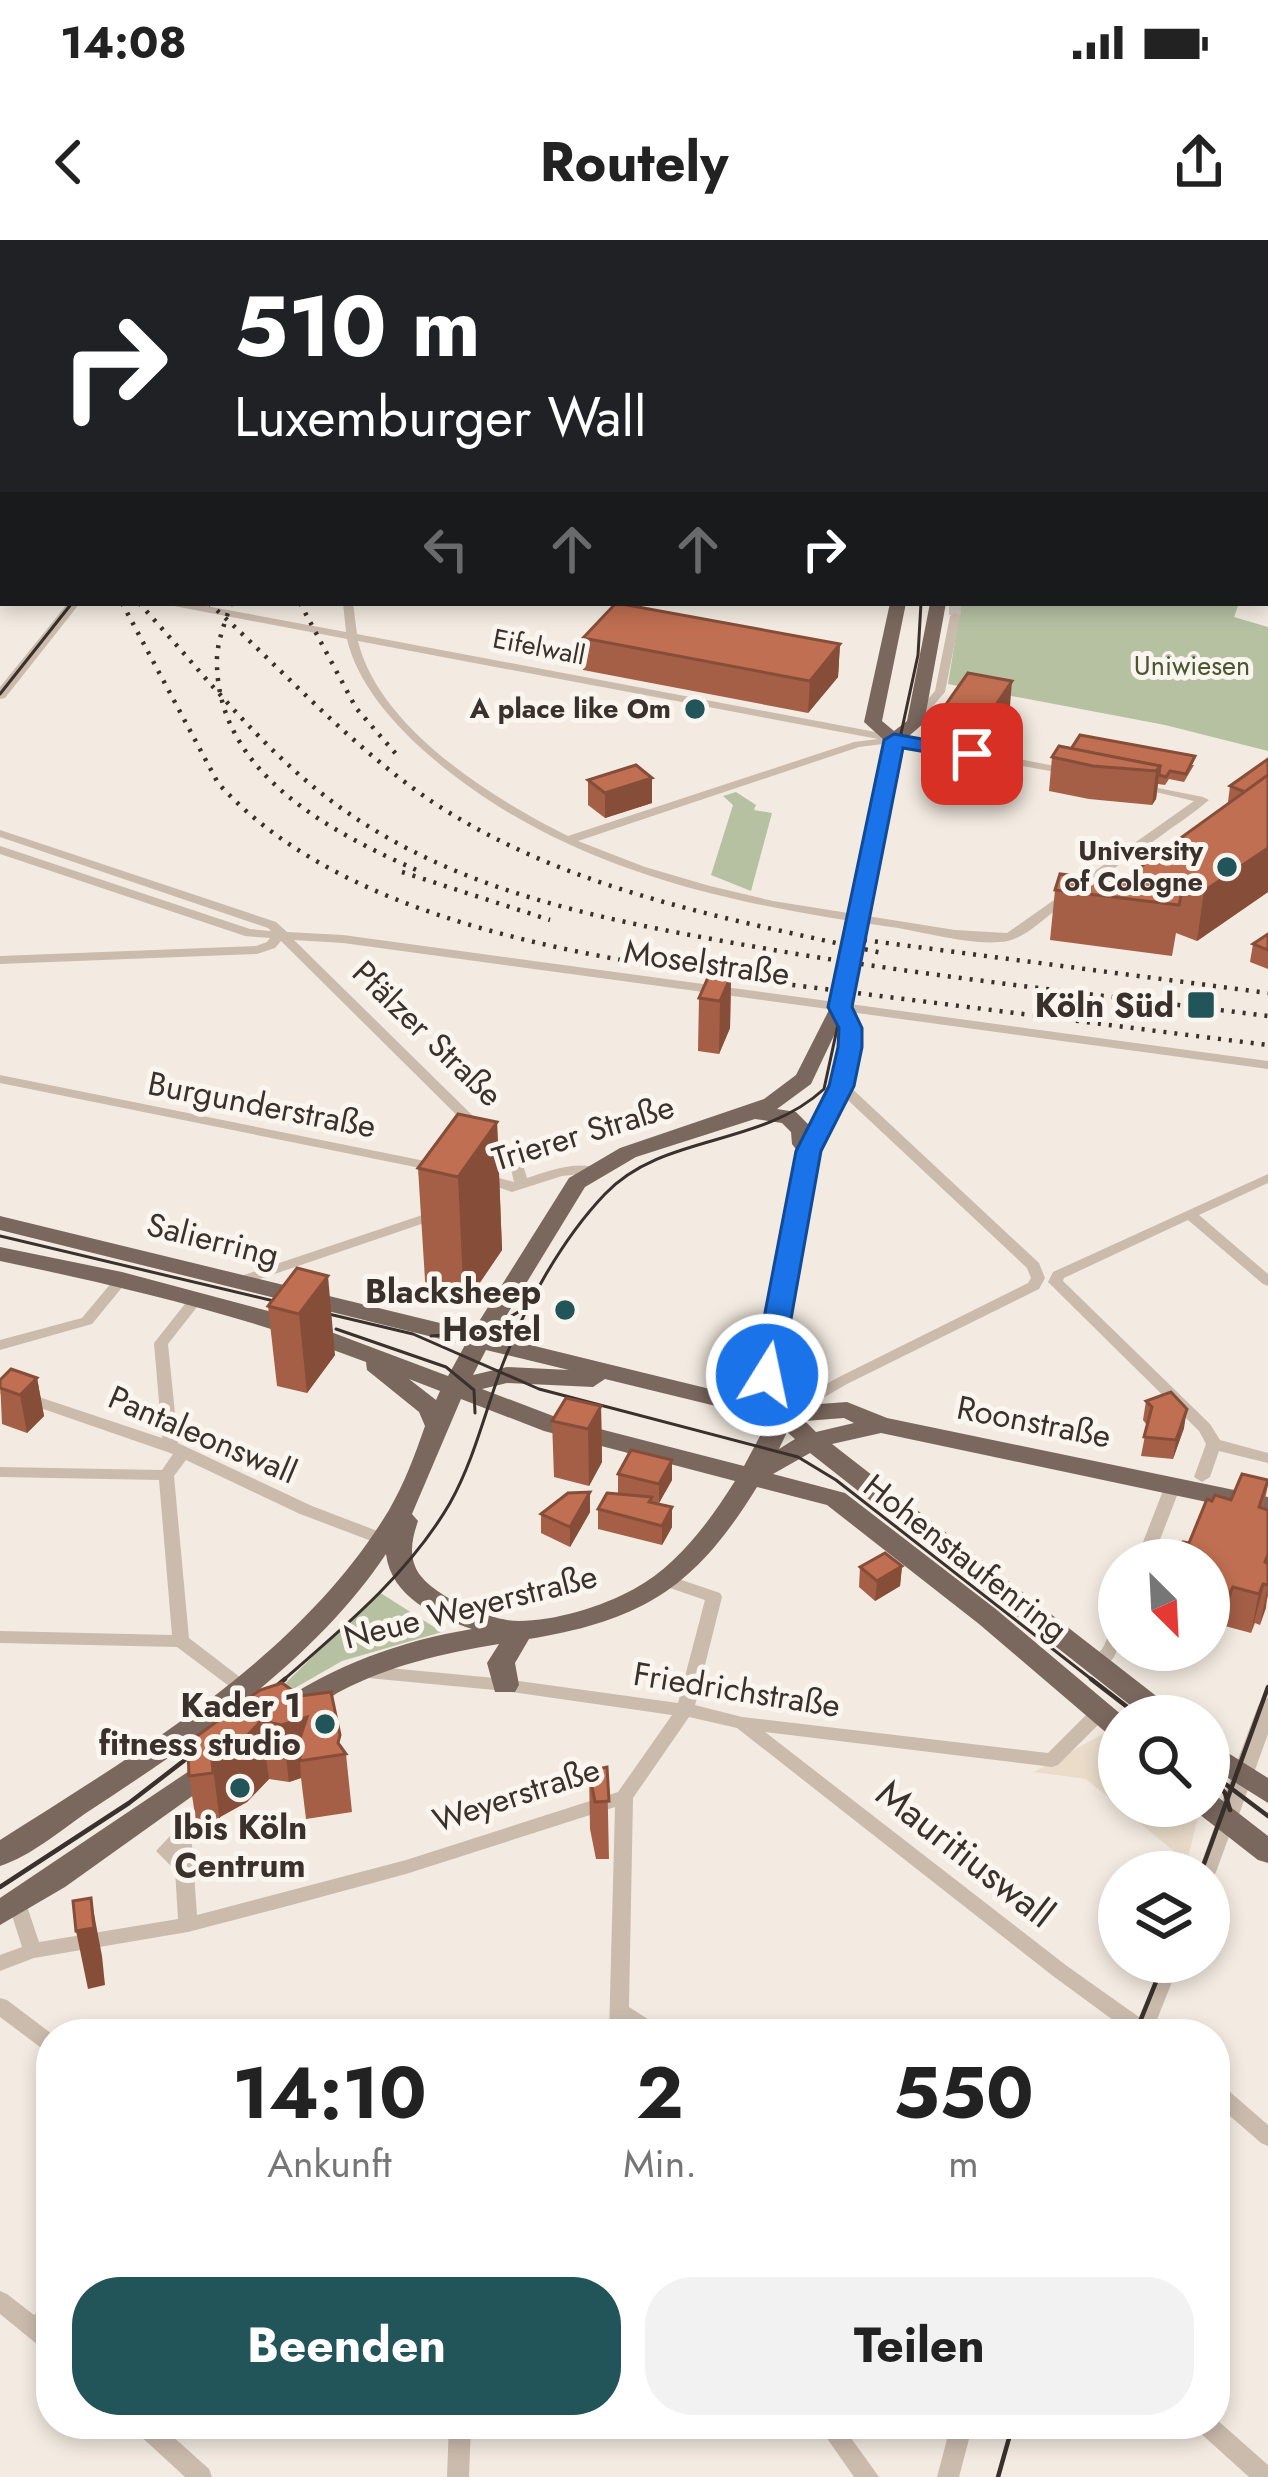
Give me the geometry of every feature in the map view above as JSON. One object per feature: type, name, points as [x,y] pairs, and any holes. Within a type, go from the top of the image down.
[{"type":"main road","points":[[894,740],[874,722],[897,606]]},
{"type":"main road","points":[[894,740],[913,730],[937,606]]},
{"type":"main road","points":[[784,1415],[767,1375],[809,1151],[842,1086],[850,1028],[840,1007],[894,740]]},
{"type":"main road","name":"Trierer Straße","points":[[592,1169],[749,1112],[802,1083],[817,1044],[840,1007]]},
{"type":"main road","points":[[749,1112],[788,1117],[802,1130],[809,1151]]},
{"type":"main road","points":[[479,1339],[578,1183],[592,1169]]},
{"type":"main road","name":"Salierring","points":[[0,1223],[646,1382]]},
{"type":"main road","name":"Salierring","points":[[0,1254],[197,1298],[345,1343],[514,1411]]},
{"type":"main road","name":"Neue Weyerstraße","points":[[0,1855],[99,1791],[239,1685],[301,1632],[356,1575],[413,1488],[479,1339]]},
{"type":"main road","points":[[345,1343],[419,1398],[435,1415],[437,1425]]},
{"type":"main road","points":[[454,1388],[525,1375],[646,1382],[784,1415]]},
{"type":"main road","points":[[514,1411],[501,1388],[525,1375]]},
{"type":"main road","name":"Hohenstaufenring","points":[[514,1411],[836,1498],[1098,1710]]},
{"type":"main road","name":"Roonstraße","points":[[784,1415],[847,1411],[880,1425],[1268,1506]]},
{"type":"main road","points":[[667,1581],[716,1528],[784,1415]]},
{"type":"main road","name":"Hohenstaufenring","points":[[784,1415],[1135,1695]]},
{"type":"main road","points":[[750,1477],[811,1441],[880,1425]]},
{"type":"main road","name":"Roonstraße","points":[[1174,1483],[1202,1477],[1268,1490]]},
{"type":"main road","points":[[413,1488],[395,1545],[406,1578],[444,1608],[517,1630],[501,1663],[505,1685]]},
{"type":"main road","name":"Neue Weyerstraße","points":[[9,1908],[345,1673],[382,1659],[620,1605],[667,1581]]},
{"type":"main road","points":[[1230,1766],[1268,1792]]},
{"type":"main road","points":[[1230,1822],[1268,1852]]},
{"type":"street","points":[[0,679],[66,606]]},
{"type":"street","points":[[0,695],[67,606]]},
{"type":"street","name":"Eifelwall","points":[[191,606],[1097,777]]},
{"type":"street","points":[[349,606],[355,622],[351,637],[382,698],[426,747],[488,796],[568,840],[646,870],[740,897],[859,920],[1012,936],[1203,800],[1120,782]]},
{"type":"street","points":[[916,719],[940,692],[955,616]]},
{"type":"street","points":[[568,840],[858,744],[894,740]]},
{"type":"street","name":"Pfälzer Straße","points":[[0,833],[263,921],[281,932],[518,1168],[517,1186]]},
{"type":"street","points":[[0,850],[249,933],[281,932]]},
{"type":"street","points":[[0,960],[257,950],[271,945],[281,932]]},
{"type":"street","name":"Moselstraße","points":[[281,932],[1268,1065]]},
{"type":"street","name":"Burgunderstraße","points":[[0,1079],[517,1186]]},
{"type":"street","points":[[784,1415],[842,1381],[1034,1286],[1039,1275],[842,1086]]},
{"type":"street","name":"Trierer Straße","points":[[492,1195],[592,1169]]},
{"type":"street","points":[[1268,1178],[1058,1276],[1057,1286],[1205,1428],[1214,1444],[1268,1457]]},
{"type":"street","points":[[243,1280],[452,1209]]},
{"type":"street","points":[[1190,1215],[1268,1281]]},
{"type":"street","points":[[0,1345],[87,1321],[122,1279]]},
{"type":"street","points":[[181,1641],[166,1475],[177,1449],[160,1343],[197,1298]]},
{"type":"street","name":"Pantaleonswall","points":[[0,1388],[177,1449],[306,1510],[382,1539]]},
{"type":"street","points":[[1202,1477],[1214,1444]]},
{"type":"street","points":[[0,1472],[166,1475]]},
{"type":"street","points":[[1152,1539],[1174,1483]]},
{"type":"street","name":"Weyerstraße","points":[[0,1963],[33,1951],[188,1925],[406,1867],[624,1797],[685,1710],[714,1597],[667,1581]]},
{"type":"street","points":[[0,1637],[181,1641],[239,1685]]},
{"type":"street","points":[[1093,1663],[1098,1660]]},
{"type":"street","name":"Friedrichstraße","points":[[345,1673],[389,1671],[505,1685],[685,1710],[742,1723],[1052,1760],[1098,1728]]},
{"type":"street","points":[[1230,1794],[1268,1706]]},
{"type":"street","name":"Mauritiuswall","points":[[742,1723],[1126,2019]]},
{"type":"street","points":[[620,2019],[624,1797]]},
{"type":"street","points":[[184,1868],[188,1925]]},
{"type":"street","points":[[9,1908],[33,1951]]},
{"type":"street","points":[[1150,2019],[1163,1983]]},
{"type":"street","points":[[0,2006],[36,2033]]},
{"type":"street","points":[[621,2012],[632,2019]]},
{"type":"street","points":[[1230,2104],[1268,2137]]},
{"type":"street","points":[[0,2301],[36,2322]]},
{"type":"street","points":[[159,2439],[201,2477]]},
{"type":"street","points":[[458,2477],[459,2439]]},
{"type":"street","points":[[839,2439],[868,2477]]},
{"type":"street","points":[[948,2477],[958,2439]]},
{"type":"street","points":[[1223,2439],[1265,2477]]},
{"type":"green space","name":"Uniwiesen","points":[[961,606],[1238,606],[1234,617],[1268,627],[1268,751],[1165,725],[948,684]]},
{"type":"green space","points":[[736,792],[756,805],[754,810],[772,813],[751,891],[711,875],[733,805],[723,796]]},
{"type":"green space","points":[[379,1592],[442,1632],[342,1661],[260,1708]]},
{"type":"shaded area","points":[[1098,1737],[1098,1789],[1086,1779],[1034,1772]]},
{"type":"shaded area","points":[[1144,1827],[1196,1827],[1190,1851],[1174,1851]]},
{"type":"building","points":[[613,606],[632,606],[840,644],[810,681],[583,638]]},
{"type":"building","points":[[968,673],[1012,681],[985,721],[940,713]]},
{"type":"building","points":[[1080,735],[1195,756],[1186,774],[1170,771],[1166,777],[1159,775],[1160,766],[1071,749]]},
{"type":"building","points":[[1059,746],[1160,766],[1156,771],[1093,766],[1052,757]]},
{"type":"building","points":[[1268,759],[1268,775],[1245,792],[1230,786]]},
{"type":"building","points":[[636,765],[652,778],[605,793],[588,780]]},
{"type":"building","points":[[1268,775],[1268,848],[1204,891],[1184,883],[1179,905],[1055,890],[1060,874],[1121,881]]},
{"type":"building","points":[[1268,934],[1268,950],[1253,944]]},
{"type":"building","points":[[710,973],[731,976],[720,1001],[699,998]]},
{"type":"building","points":[[458,1114],[497,1122],[458,1177],[418,1168]]},
{"type":"building","points":[[297,1268],[328,1276],[299,1314],[268,1306]]},
{"type":"building","points":[[11,1369],[37,1378],[20,1395],[0,1388],[0,1380]]},
{"type":"building","points":[[1171,1392],[1187,1409],[1176,1440],[1144,1437],[1152,1407],[1146,1401]]},
{"type":"building","points":[[566,1398],[601,1406],[588,1429],[552,1421]]},
{"type":"building","points":[[631,1450],[672,1460],[659,1484],[618,1474]]},
{"type":"building","points":[[1242,1474],[1268,1480],[1259,1507],[1268,1510],[1268,1585],[1263,1584],[1259,1594],[1233,1587],[1230,1592],[1230,1539],[1191,1539],[1207,1499],[1212,1501],[1215,1495],[1231,1500]]},
{"type":"building","points":[[590,1492],[570,1527],[541,1514],[568,1493]]},
{"type":"building","points":[[607,1493],[652,1497],[649,1502],[672,1507],[662,1526],[598,1509]]},
{"type":"building","points":[[885,1553],[902,1566],[877,1581],[860,1567]]},
{"type":"building","points":[[282,1683],[300,1696],[331,1692],[338,1743],[346,1754],[299,1761],[307,1717],[282,1725],[261,1721],[239,1744],[212,1760],[213,1773],[189,1776],[188,1750],[197,1736],[260,1690]]},
{"type":"building","points":[[607,1767],[609,1801],[595,1802],[589,1771]]},
{"type":"building","points":[[91,1898],[94,1928],[76,1931],[73,1901]]},
{"type":"tunnel","points":[[955,606],[955,616]]},
{"type":"tram line","points":[[0,694],[70,606]]},
{"type":"tram line","points":[[500,1372],[521,1321],[559,1253],[605,1194],[628,1174],[655,1160],[771,1122],[824,1089],[918,655],[921,606]]},
{"type":"tram line","points":[[0,1236],[413,1334],[500,1372]]},
{"type":"tram line","points":[[431,1336],[484,1332],[520,1311]]},
{"type":"tram line","points":[[336,1329],[446,1367],[474,1390],[475,1413]]},
{"type":"tram line","points":[[281,1682],[373,1599],[433,1529],[466,1470],[500,1372]]},
{"type":"tram line","points":[[500,1372],[539,1389],[798,1457],[836,1480],[1095,1682]]},
{"type":"tram line","points":[[253,1706],[285,1679]]},
{"type":"tram line","points":[[1091,1679],[1112,1695]]},
{"type":"tram line","points":[[1231,1788],[1268,1687]]},
{"type":"tram line","points":[[0,1887],[129,1803],[216,1736]]},
{"type":"tram line","points":[[1231,1788],[1268,1816]]},
{"type":"tram line","points":[[1209,1851],[1217,1827]]},
{"type":"tram line","points":[[1141,2019],[1156,1983]]},
{"type":"tram line","points":[[998,2477],[1009,2439]]},
{"type":"railway","points":[[124,606],[218,783],[280,838],[354,881],[437,914],[526,940],[710,974],[1268,1045]]},
{"type":"railway","points":[[142,606],[221,694]]},
{"type":"railway","points":[[212,606],[226,619]]},
{"type":"railway","points":[[226,619],[230,606]]},
{"type":"railway","points":[[302,606],[356,708],[396,754]]},
{"type":"railway","points":[[221,694],[217,657],[226,619]]},
{"type":"railway","points":[[226,619],[374,758],[434,803],[485,833],[539,859],[651,898],[882,953]]},
{"type":"railway","points":[[221,694],[292,769],[351,815],[443,865],[541,901],[643,926],[810,956],[1268,1016]]},
{"type":"railway","points":[[221,694],[235,733],[256,765],[284,793],[350,838],[421,872]]},
{"type":"railway","points":[[402,872],[550,920]]},
{"type":"railway","points":[[864,940],[1268,993]]},
{"type":"place","name":"A place like Om","points":[[695,709]]},
{"type":"place","name":"University of Cologne","points":[[1227,867]]},
{"type":"place","name":"Köln Süd","points":[[1201,1005]]},
{"type":"place","name":"Blacksheep Hostel","points":[[565,1310]]},
{"type":"place","name":"Kader 1 fitness studio","points":[[325,1724]]},
{"type":"place","name":"Ibis Köln Centrum","points":[[240,1788]]},
{"type":"route","points":[[767,1375],[809,1151],[842,1086],[850,1047],[850,1028],[840,1007],[894,740],[972,754]]}]
